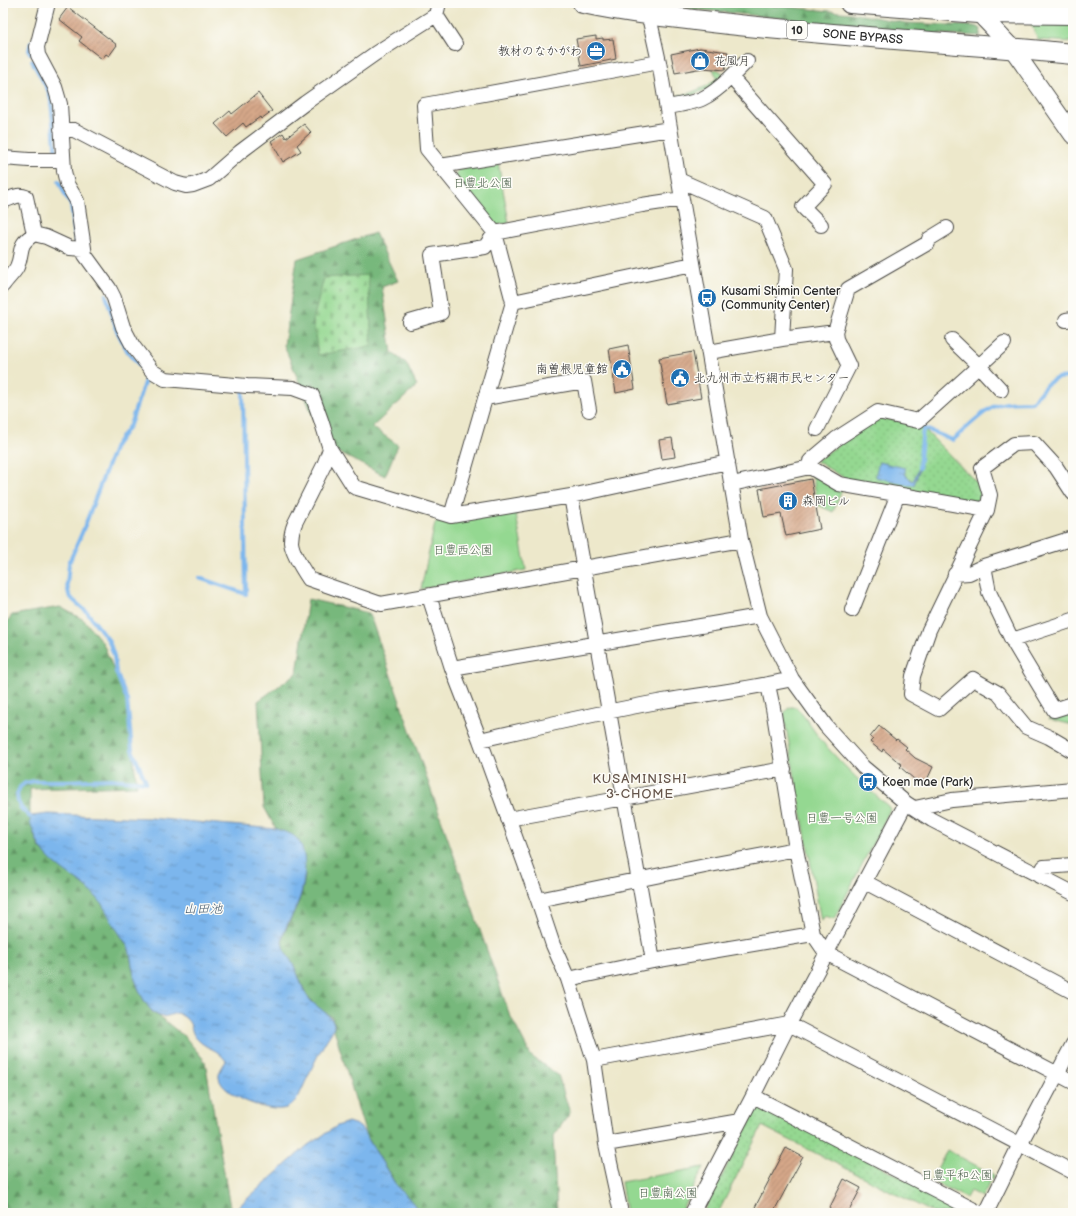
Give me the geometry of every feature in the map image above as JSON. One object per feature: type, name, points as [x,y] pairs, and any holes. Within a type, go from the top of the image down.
[{"type":"highway","name":"SONE BYPASS","points":[[583,3],[604,8],[647,8],[679,18],[768,28],[1073,54]]},
{"type":"highway","points":[[850,3],[1073,14]]},
{"type":"main road","points":[[974,8],[1012,48],[1073,134]]},
{"type":"street","points":[[48,3],[37,47],[38,55],[55,87],[60,104],[61,129],[59,160],[77,202],[85,255],[109,288],[114,298],[123,328],[133,346],[152,371],[165,379],[247,386],[293,388],[312,395],[330,449],[354,487],[451,516],[571,496],[728,462]]},
{"type":"street","points":[[647,8],[667,107],[741,540],[760,616],[792,679],[826,726],[863,767],[910,806],[932,820],[1073,893]]},
{"type":"street","points":[[61,129],[74,130],[175,182],[186,186],[194,185],[205,182],[240,152],[305,103],[437,9],[455,44]]},
{"type":"street","points":[[667,107],[695,102],[708,97],[719,89],[747,60]]},
{"type":"street","points":[[451,516],[513,302],[495,233],[427,149],[424,105],[659,62]]},
{"type":"street","points":[[731,77],[825,184],[803,207],[821,225]]},
{"type":"street","points":[[440,166],[670,129]]},
{"type":"street","points":[[3,158],[59,160]]},
{"type":"street","points":[[679,180],[765,218],[786,269],[782,339]]},
{"type":"street","points":[[6,200],[22,195],[26,197],[34,234]]},
{"type":"street","points":[[410,322],[441,313],[432,255],[485,247],[495,233],[642,205],[682,199]]},
{"type":"street","points":[[816,428],[849,366],[836,339],[835,332],[848,289],[928,242],[929,239],[946,228]]},
{"type":"street","points":[[3,285],[17,267],[22,246],[27,239],[34,234],[46,237],[70,248],[84,249]]},
{"type":"street","points":[[513,302],[693,264]]},
{"type":"street","points":[[709,352],[782,339],[835,332]]},
{"type":"street","points":[[952,340],[1001,390]]},
{"type":"street","points":[[810,467],[810,461],[836,439],[878,412],[918,422],[1004,343]]},
{"type":"street","points":[[485,398],[584,381],[589,410]]},
{"type":"street","points":[[1073,493],[1056,467],[1034,443],[1014,444],[982,468],[990,495],[987,510],[929,630],[913,676],[911,694],[939,709],[973,679],[998,693],[1026,727],[1049,737],[1073,751]]},
{"type":"street","points":[[330,449],[324,465],[291,532],[292,547],[303,571],[309,579],[381,604],[741,540]]},
{"type":"street","points":[[732,484],[810,467],[839,484],[987,510]]},
{"type":"street","points":[[852,610],[898,494]]},
{"type":"street","points":[[571,496],[653,961]]},
{"type":"street","points":[[955,574],[969,573],[984,566],[1073,538]]},
{"type":"street","points":[[984,566],[989,592],[1012,640],[1054,710],[1073,704]]},
{"type":"street","points":[[429,596],[452,668],[480,740],[553,945],[568,979],[594,1060],[606,1144],[621,1213]]},
{"type":"street","points":[[452,668],[760,616]]},
{"type":"street","points":[[1012,640],[1073,620]]},
{"type":"street","points":[[480,740],[609,711],[768,685],[792,679]]},
{"type":"street","points":[[768,685],[784,769],[796,849],[813,934],[826,953],[1073,1082]]},
{"type":"street","points":[[508,819],[784,769]]},
{"type":"street","points":[[910,806],[952,800],[1073,789]]},
{"type":"street","points":[[692,1213],[826,953],[865,882],[910,806]]},
{"type":"street","points":[[538,900],[796,849]]},
{"type":"street","points":[[1039,876],[1044,867],[1073,865]]},
{"type":"street","points":[[865,882],[1073,992]]},
{"type":"street","points":[[568,979],[653,961],[813,934]]},
{"type":"street","points":[[594,1060],[789,1024],[1073,1172]]},
{"type":"street","points":[[986,1213],[1020,1144],[1073,1044]]},
{"type":"street","points":[[753,1096],[980,1213]]},
{"type":"street","points":[[606,1144],[740,1121]]},
{"type":"green space","points":[[687,3],[746,3],[851,13],[906,23],[973,26],[981,29],[980,36],[850,30],[790,19],[692,9],[687,8]]},
{"type":"green space","points":[[1029,19],[1073,21],[1073,42],[1038,40]]},
{"type":"green space","points":[[713,69],[719,70],[724,76],[713,87],[682,99],[677,98],[676,96],[690,93],[707,86],[717,78]]},
{"type":"green space","name":"日豊北公園","points":[[498,162],[509,223],[493,226],[455,177],[459,168]]},
{"type":"green space","points":[[375,233],[398,281],[382,287],[392,353],[406,363],[417,386],[372,427],[398,445],[385,476],[325,446],[284,345],[297,259]]},
{"type":"green space","points":[[368,275],[372,346],[318,355],[313,320],[324,278]]},
{"type":"green space","points":[[877,417],[920,425],[977,483],[981,495],[979,502],[846,479],[816,461]]},
{"type":"green space","points":[[812,472],[842,490],[833,512],[818,505]]},
{"type":"green space","name":"日豊西公園","points":[[515,509],[526,570],[421,589],[435,523]]},
{"type":"green space","points":[[308,599],[369,613],[509,1013],[531,1056],[558,1075],[570,1113],[553,1137],[557,1213],[418,1213],[411,1201],[396,1185],[366,1135],[334,1029],[332,1017],[318,1008],[306,994],[294,966],[284,950],[282,942],[284,934],[299,901],[305,876],[291,834],[276,829],[264,807],[258,701],[297,673]]},
{"type":"green space","points":[[60,607],[84,620],[103,643],[126,701],[137,786],[30,789],[30,819],[34,834],[39,847],[91,891],[100,901],[129,949],[138,988],[145,1002],[153,1013],[185,1037],[205,1061],[231,1213],[3,1213],[3,627],[12,615]]},
{"type":"green space","name":"日豊一号公園","points":[[790,707],[797,708],[821,741],[855,777],[890,809],[834,919],[825,916],[821,921],[784,716]]},
{"type":"green space","points":[[1073,711],[1073,725],[1049,719]]},
{"type":"green space","points":[[759,1104],[971,1213],[934,1213],[762,1126],[718,1213],[703,1213]]},
{"type":"green space","name":"日豊平和公園","points":[[947,1150],[994,1175],[982,1197],[970,1191],[966,1198],[931,1180]]},
{"type":"green space","name":"日豊南公園","points":[[704,1167],[680,1213],[626,1213],[621,1182]]},
{"type":"water","points":[[879,462],[905,468],[905,474],[912,481],[920,468],[914,485],[908,485],[876,477]]},
{"type":"water","name":"山田池","points":[[48,814],[150,818],[276,829],[291,834],[298,840],[304,854],[304,879],[298,902],[284,932],[282,944],[308,997],[328,1015],[333,1022],[334,1027],[318,1055],[298,1098],[291,1105],[286,1108],[279,1109],[259,1106],[238,1097],[229,1091],[222,1085],[219,1078],[220,1071],[226,1061],[222,1056],[198,1040],[193,1033],[190,1023],[183,1016],[177,1013],[160,1016],[150,1009],[136,982],[129,949],[104,907],[96,896],[86,887],[55,864],[38,844],[30,823],[31,816]]},
{"type":"water","points":[[348,1122],[357,1125],[362,1129],[396,1185],[412,1201],[418,1213],[231,1213],[308,1145],[337,1126]]},
{"type":"building","points":[[68,7],[117,45],[109,56],[106,54],[102,59],[79,41],[82,37],[59,19]]},
{"type":"building","points":[[596,36],[596,39],[613,39],[616,59],[581,66],[576,39]]},
{"type":"building","name":"花風月","points":[[700,48],[728,52],[725,70],[703,68],[675,73],[671,54]]},
{"type":"building","points":[[258,93],[272,111],[246,127],[243,123],[227,137],[215,124],[230,111],[232,114]]},
{"type":"building","points":[[304,124],[311,132],[297,145],[301,151],[283,162],[271,141],[283,133],[286,138]]},
{"type":"building","name":"南曽根児童館","points":[[628,345],[635,389],[616,393],[609,349]]},
{"type":"building","name":"北九州市立朽網市民センター","points":[[693,352],[701,398],[667,404],[659,358]]},
{"type":"building","points":[[672,438],[675,457],[662,459],[659,440]]},
{"type":"building","name":"森岡ビル","points":[[811,479],[820,529],[786,536],[781,514],[764,517],[759,489]]},
{"type":"building","points":[[879,726],[907,747],[905,749],[915,758],[933,767],[926,782],[922,780],[921,783],[914,779],[900,767],[902,765],[883,749],[882,752],[870,742],[873,739],[870,737]]},
{"type":"building","points":[[786,1148],[803,1157],[773,1213],[752,1213]]},
{"type":"building","points":[[844,1179],[861,1188],[848,1213],[827,1213]]},
{"type":"waterway","points":[[30,53],[29,50],[31,42]]},
{"type":"waterway","points":[[32,61],[49,92],[56,156]]},
{"type":"waterway","points":[[59,181],[71,205],[76,245]]},
{"type":"waterway","points":[[30,817],[21,808],[18,802],[17,794],[20,787],[25,783],[35,781],[111,779],[146,782],[132,750],[127,700],[116,672],[114,656],[109,641],[87,612],[69,595],[67,585],[69,563],[115,446],[130,425],[147,374],[128,352],[117,331],[106,295]]},
{"type":"waterway","points":[[919,468],[923,428],[953,440],[990,408],[1004,403],[1032,402],[1047,384],[1057,378],[1073,377]]},
{"type":"waterway","points":[[199,578],[246,594],[243,390]]},
{"type":"place","name":"教材のなかがわ","points":[[596,51]]},
{"type":"place","name":"花風月","points":[[700,61]]},
{"type":"place","name":"Kusami Shimin Center (Community Center)","points":[[707,298]]},
{"type":"place","name":"南曽根児童館","points":[[622,369]]},
{"type":"place","name":"北九州市立朽網市民センター","points":[[680,378]]},
{"type":"place","name":"森岡ビル","points":[[788,501]]},
{"type":"place","name":"Koen mae (Park)","points":[[868,782]]},
{"type":"district","name":"KUSAMINISHI 3-CHOME","points":[[640,786]]}]
